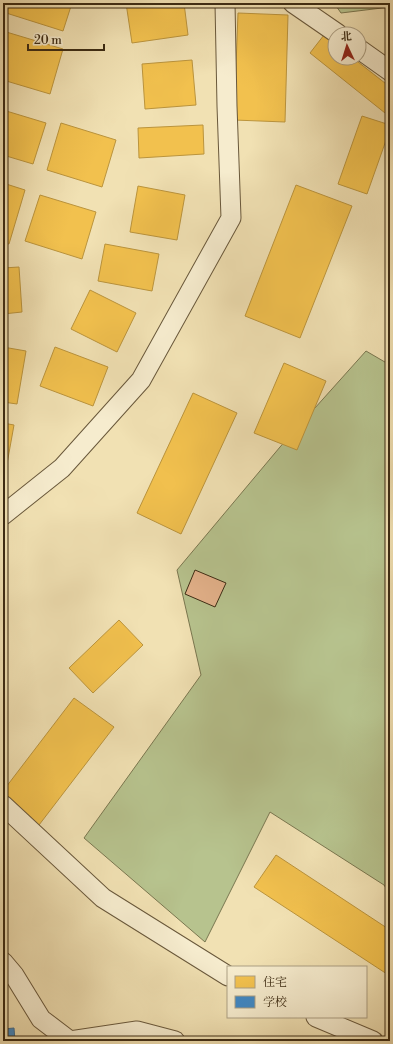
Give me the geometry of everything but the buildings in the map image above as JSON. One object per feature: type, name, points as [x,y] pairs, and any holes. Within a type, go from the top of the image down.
[{"type":"street","points":[[3,515],[62,468],[141,380],[231,218],[225,3]]},
{"type":"street","points":[[293,3],[327,26]]},
{"type":"street","points":[[367,55],[390,71]]},
{"type":"street","points":[[3,805],[103,898],[227,975]]},
{"type":"street","points":[[3,962],[14,975],[41,1019],[70,1041],[136,1031],[175,1041]]},
{"type":"street","points":[[318,1018],[373,1041]]},
{"type":"green space","points":[[334,3],[390,3],[390,7],[341,13]]},
{"type":"green space","points":[[366,351],[390,365],[390,894],[384,885],[270,812],[205,942],[84,838],[201,675],[177,570],[280,447]]}]
